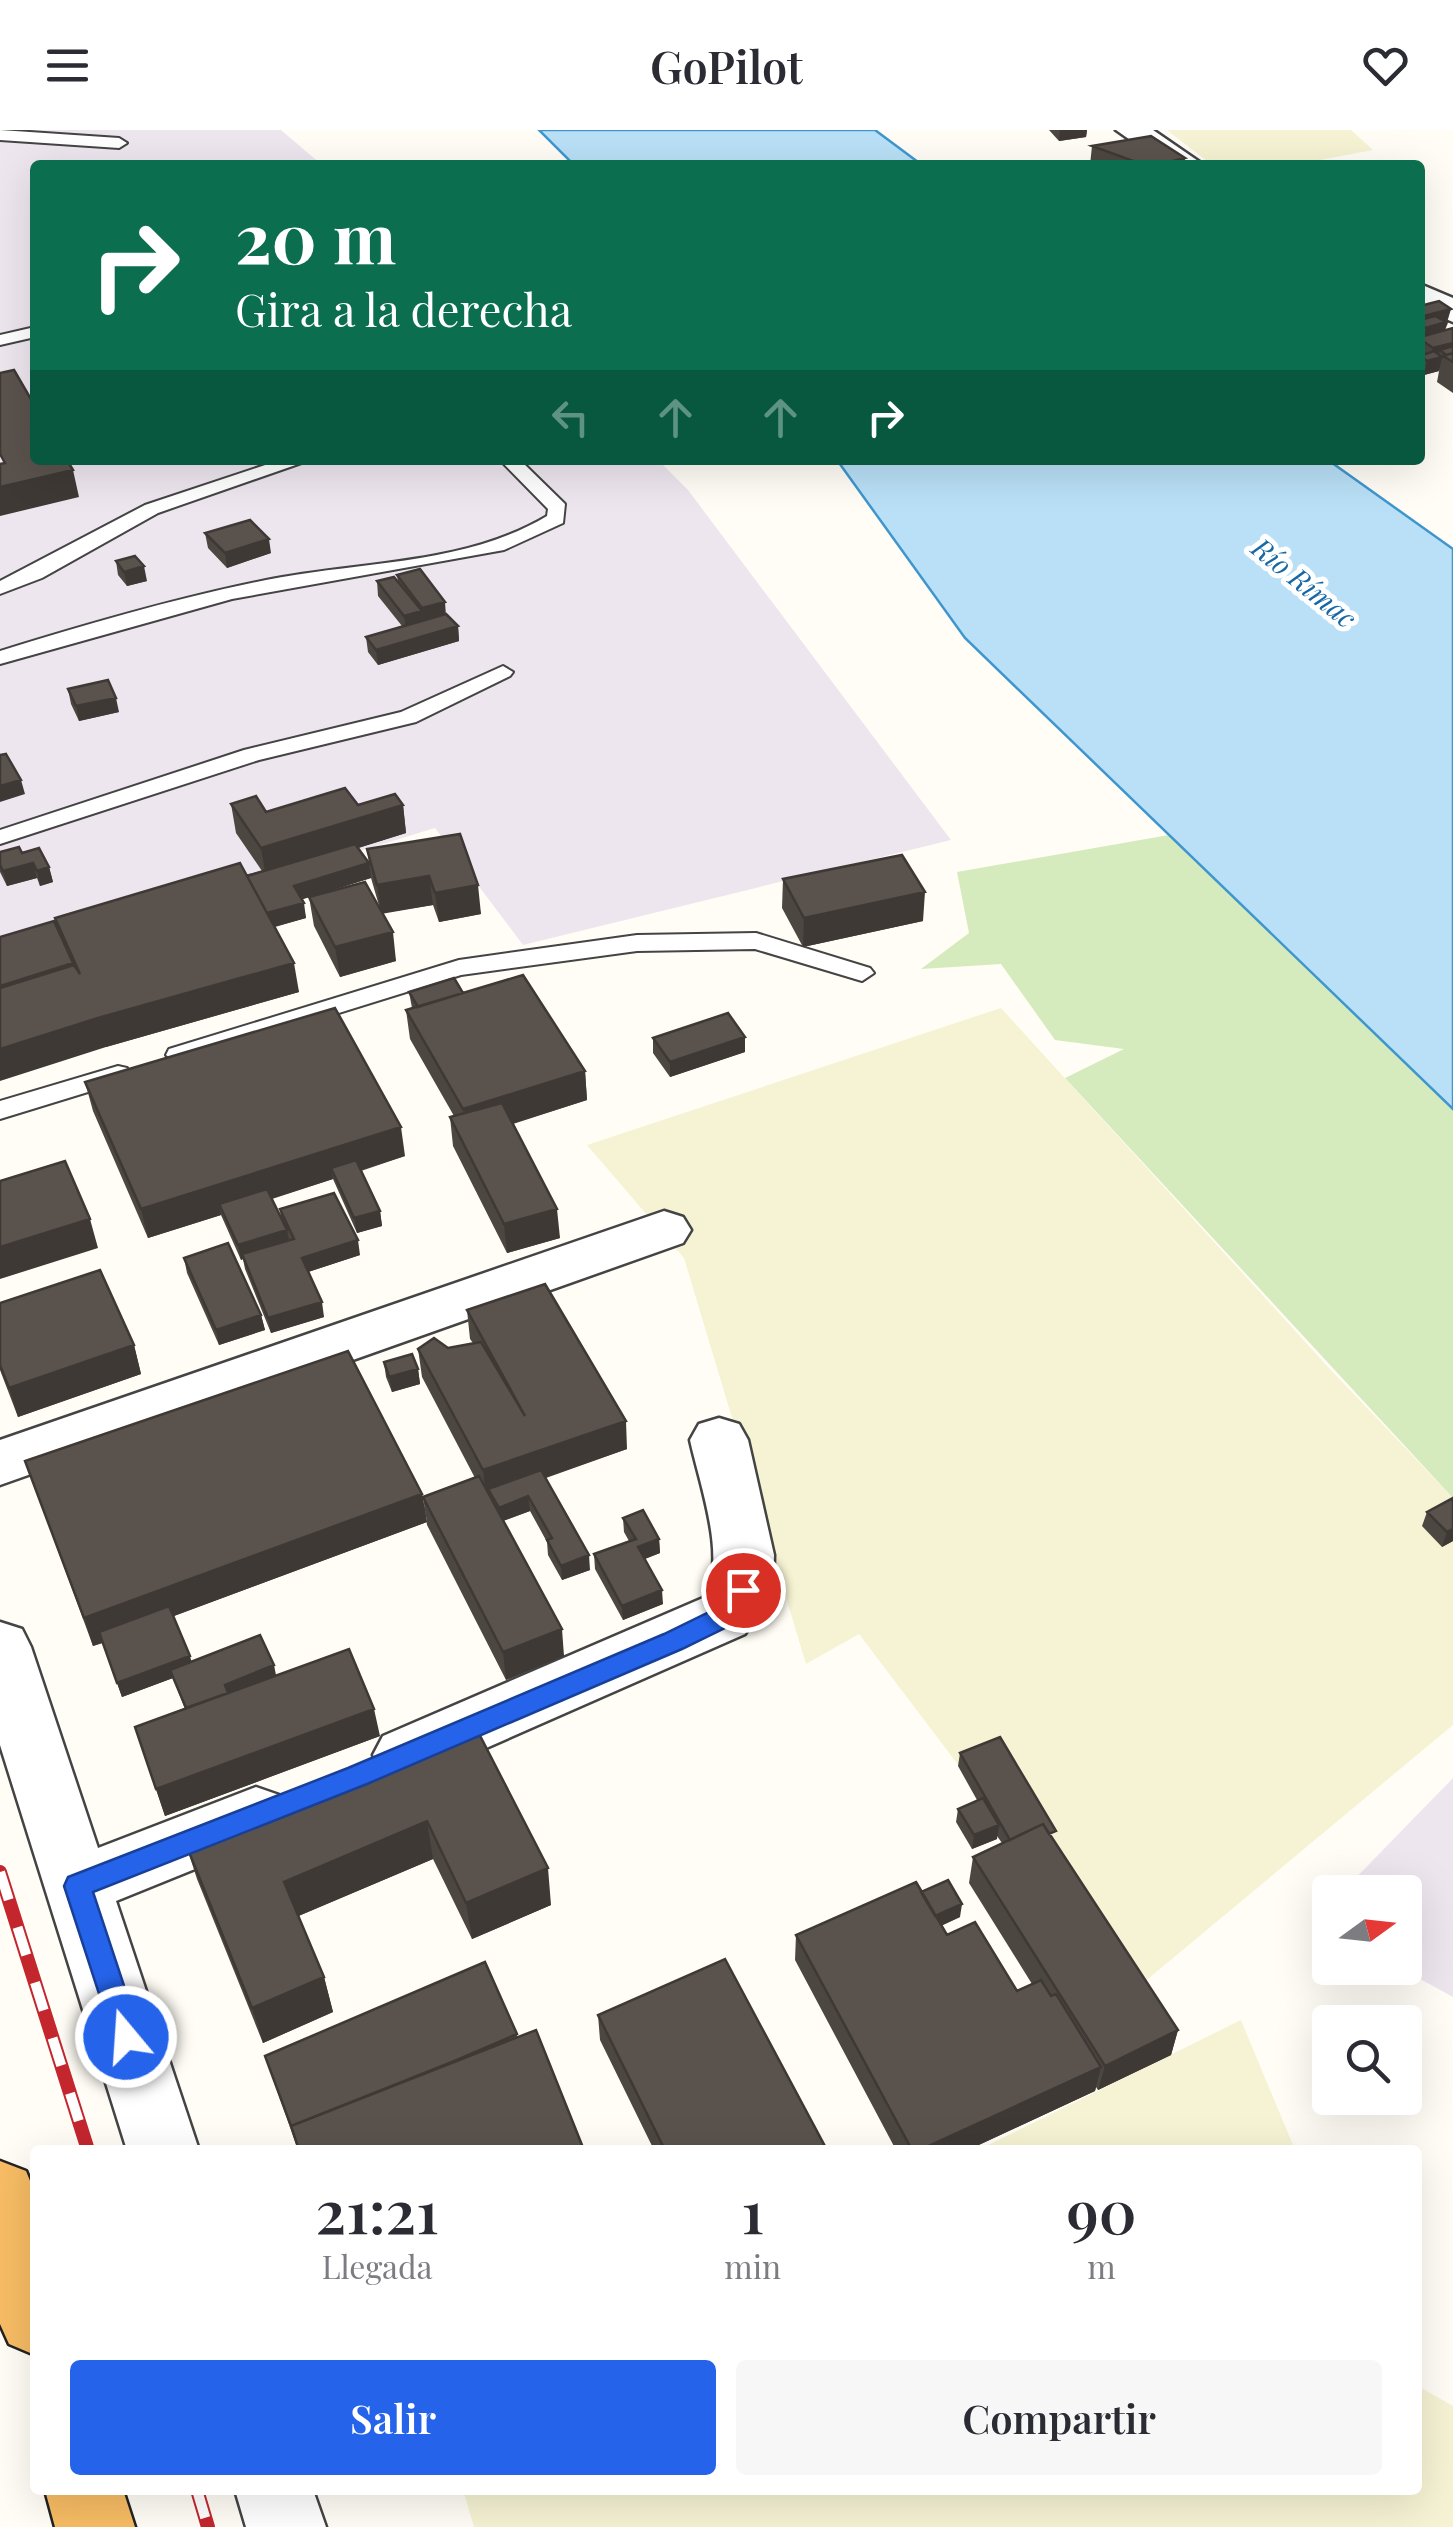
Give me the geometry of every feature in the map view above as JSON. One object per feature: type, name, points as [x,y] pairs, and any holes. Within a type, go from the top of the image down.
[{"type":"highway","points":[[0,2196],[30,2301]]},
{"type":"highway","points":[[85,2495],[95,2527]]},
{"type":"street","points":[[1130,130],[1180,160]]},
{"type":"street","points":[[1425,297],[1453,312]]},
{"type":"street","points":[[0,1463],[664,1230]]},
{"type":"street","points":[[77,1886],[331,1786],[724,1616],[743,1590],[744,1555],[719,1440]]},
{"type":"street","points":[[0,1647],[161,2145]]},
{"type":"street","points":[[276,2495],[286,2527]]},
{"type":"lane","points":[[0,135],[119,144]]},
{"type":"lane","points":[[0,340],[30,333]]},
{"type":"lane","points":[[0,588],[60,562],[130,519],[194,490],[283,465]]},
{"type":"lane","points":[[0,658],[146,613],[272,584],[454,556],[542,531],[556,519],[558,508],[514,465]]},
{"type":"lane","points":[[0,837],[252,755],[408,716],[503,672]]},
{"type":"lane","points":[[0,1110],[459,968],[637,943],[756,941],[862,973]]},
{"type":"shaded area","points":[[0,130],[281,130],[316,160],[30,160],[30,465],[663,465],[688,490],[951,840],[523,945],[435,828],[0,961]]},
{"type":"shaded area","points":[[1167,130],[1351,130],[1373,150],[1320,160],[1206,160]]},
{"type":"shaded area","points":[[1001,1008],[1328,1367],[1453,1498],[1453,1725],[1131,1993],[859,1634],[806,1664],[684,1258],[587,1145]]},
{"type":"shaded area","points":[[1453,1778],[1453,1997],[1422,1980],[1422,1875],[1359,1875]]},
{"type":"shaded area","points":[[1241,2020],[1293,2145],[988,2145]]},
{"type":"shaded area","points":[[1422,2388],[1453,2406],[1453,2527],[474,2527],[464,2495],[1422,2495]]},
{"type":"green space","points":[[1169,835],[1453,1109],[1453,1498],[1065,1078],[1124,1049],[1055,1040],[1001,964],[921,969],[969,933],[957,872]]},
{"type":"water","points":[[539,130],[875,130],[915,160],[569,160]]},
{"type":"water","name":"Río Rímac","points":[[841,465],[1335,465],[1453,549],[1453,1109],[965,638]]},
{"type":"building","points":[[1151,136],[1185,158],[1130,160],[1092,146]]},
{"type":"building","points":[[1439,301],[1451,309],[1425,316],[1425,305]]},
{"type":"building","points":[[1435,316],[1446,322],[1426,328],[1425,319]]},
{"type":"building","points":[[1453,328],[1453,343],[1433,348],[1425,342],[1425,336]]},
{"type":"building","points":[[1453,346],[1453,353],[1446,355],[1440,350]]},
{"type":"building","points":[[1434,351],[1442,357],[1427,361],[1425,354]]},
{"type":"building","points":[[14,370],[30,397],[30,465],[70,465],[73,470],[0,487],[0,464],[5,463],[0,454],[0,373]]},
{"type":"building","points":[[250,520],[269,539],[225,553],[205,533]]},
{"type":"building","points":[[135,556],[144,566],[124,572],[116,561]]},
{"type":"building","points":[[420,569],[445,602],[422,608],[397,575]]},
{"type":"building","points":[[394,577],[422,611],[404,616],[377,581]]},
{"type":"building","points":[[446,614],[458,626],[376,650],[366,637]]},
{"type":"building","points":[[108,680],[116,698],[76,706],[68,689]]},
{"type":"building","points":[[6,754],[21,780],[0,786],[0,755]]},
{"type":"building","points":[[345,788],[358,805],[395,794],[403,805],[261,848],[231,804],[256,796],[266,812]]},
{"type":"building","points":[[460,834],[478,885],[435,893],[429,876],[377,885],[367,849]]},
{"type":"building","points":[[355,844],[369,863],[294,886],[304,903],[267,913],[247,876]]},
{"type":"building","points":[[19,847],[22,853],[39,848],[49,867],[37,871],[33,863],[3,871],[0,852]]},
{"type":"building","points":[[902,855],[925,892],[804,918],[783,879]]},
{"type":"building","points":[[240,863],[294,963],[0,1049],[0,988],[74,965],[80,974],[55,918]]},
{"type":"building","points":[[365,882],[393,932],[335,947],[309,897]]},
{"type":"building","points":[[54,921],[73,963],[0,986],[0,937]]},
{"type":"building","points":[[523,975],[585,1071],[463,1109],[406,1010]]},
{"type":"building","points":[[454,978],[463,993],[418,1007],[409,992]]},
{"type":"building","points":[[335,1008],[401,1127],[141,1209],[85,1082]]},
{"type":"building","points":[[728,1013],[745,1037],[670,1062],[653,1038]]},
{"type":"building","points":[[502,1103],[557,1209],[504,1224],[450,1117]]},
{"type":"building","points":[[356,1160],[380,1211],[354,1218],[331,1168]]},
{"type":"building","points":[[65,1161],[90,1219],[0,1247],[0,1181]]},
{"type":"building","points":[[267,1189],[287,1230],[238,1245],[219,1204]]},
{"type":"building","points":[[334,1193],[358,1240],[302,1258],[322,1302],[268,1318],[242,1254],[294,1239],[280,1209]]},
{"type":"building","points":[[228,1243],[261,1315],[216,1330],[184,1258]]},
{"type":"building","points":[[100,1270],[134,1345],[9,1388],[0,1365],[0,1303]]},
{"type":"building","points":[[545,1284],[626,1421],[483,1470],[418,1349],[434,1338],[448,1348],[481,1342],[525,1416],[467,1310]]},
{"type":"building","points":[[348,1351],[422,1494],[84,1618],[25,1461]]},
{"type":"building","points":[[412,1354],[418,1369],[389,1377],[384,1362]]},
{"type":"building","points":[[541,1470],[589,1555],[561,1566],[547,1540],[552,1538],[528,1496],[499,1508],[488,1489]]},
{"type":"building","points":[[479,1476],[562,1629],[503,1652],[423,1497]]},
{"type":"building","points":[[1453,1498],[1453,1529],[1447,1532],[1427,1512]]},
{"type":"building","points":[[643,1510],[659,1539],[638,1547],[662,1590],[622,1606],[594,1554],[636,1539],[623,1518]]},
{"type":"building","points":[[169,1606],[190,1656],[117,1683],[99,1632]]},
{"type":"building","points":[[260,1635],[274,1665],[225,1685],[228,1693],[186,1708],[170,1670]]},
{"type":"building","points":[[349,1649],[374,1709],[156,1789],[135,1727]]},
{"type":"building","points":[[473,1722],[548,1868],[466,1903],[427,1821],[284,1882],[324,1977],[252,2008],[185,1842]]},
{"type":"building","points":[[1000,1737],[1056,1831],[1049,1834],[1043,1824],[1010,1840],[960,1753]]},
{"type":"building","points":[[983,1798],[999,1825],[974,1835],[958,1809]]},
{"type":"building","points":[[1043,1824],[1178,2030],[1105,2066],[973,1857]]},
{"type":"building","points":[[948,1880],[962,1904],[935,1916],[921,1892]]},
{"type":"building","points":[[916,1882],[947,1935],[975,1922],[1017,1991],[1041,1980],[1051,1996],[1056,1994],[1101,2067],[931,2145],[909,2145],[796,1935]]},
{"type":"building","points":[[725,1959],[824,2145],[663,2145],[598,2015]]},
{"type":"building","points":[[485,1962],[517,2034],[291,2126],[265,2056]]},
{"type":"building","points":[[536,2030],[582,2145],[297,2145],[291,2126]]},
{"type":"railway","points":[[0,1872],[86,2145]]},
{"type":"railway","points":[[198,2495],[208,2527]]},
{"type":"route","points":[[126,2037],[77,1886],[357,1776],[673,1642],[724,1616],[743,1590]]}]
